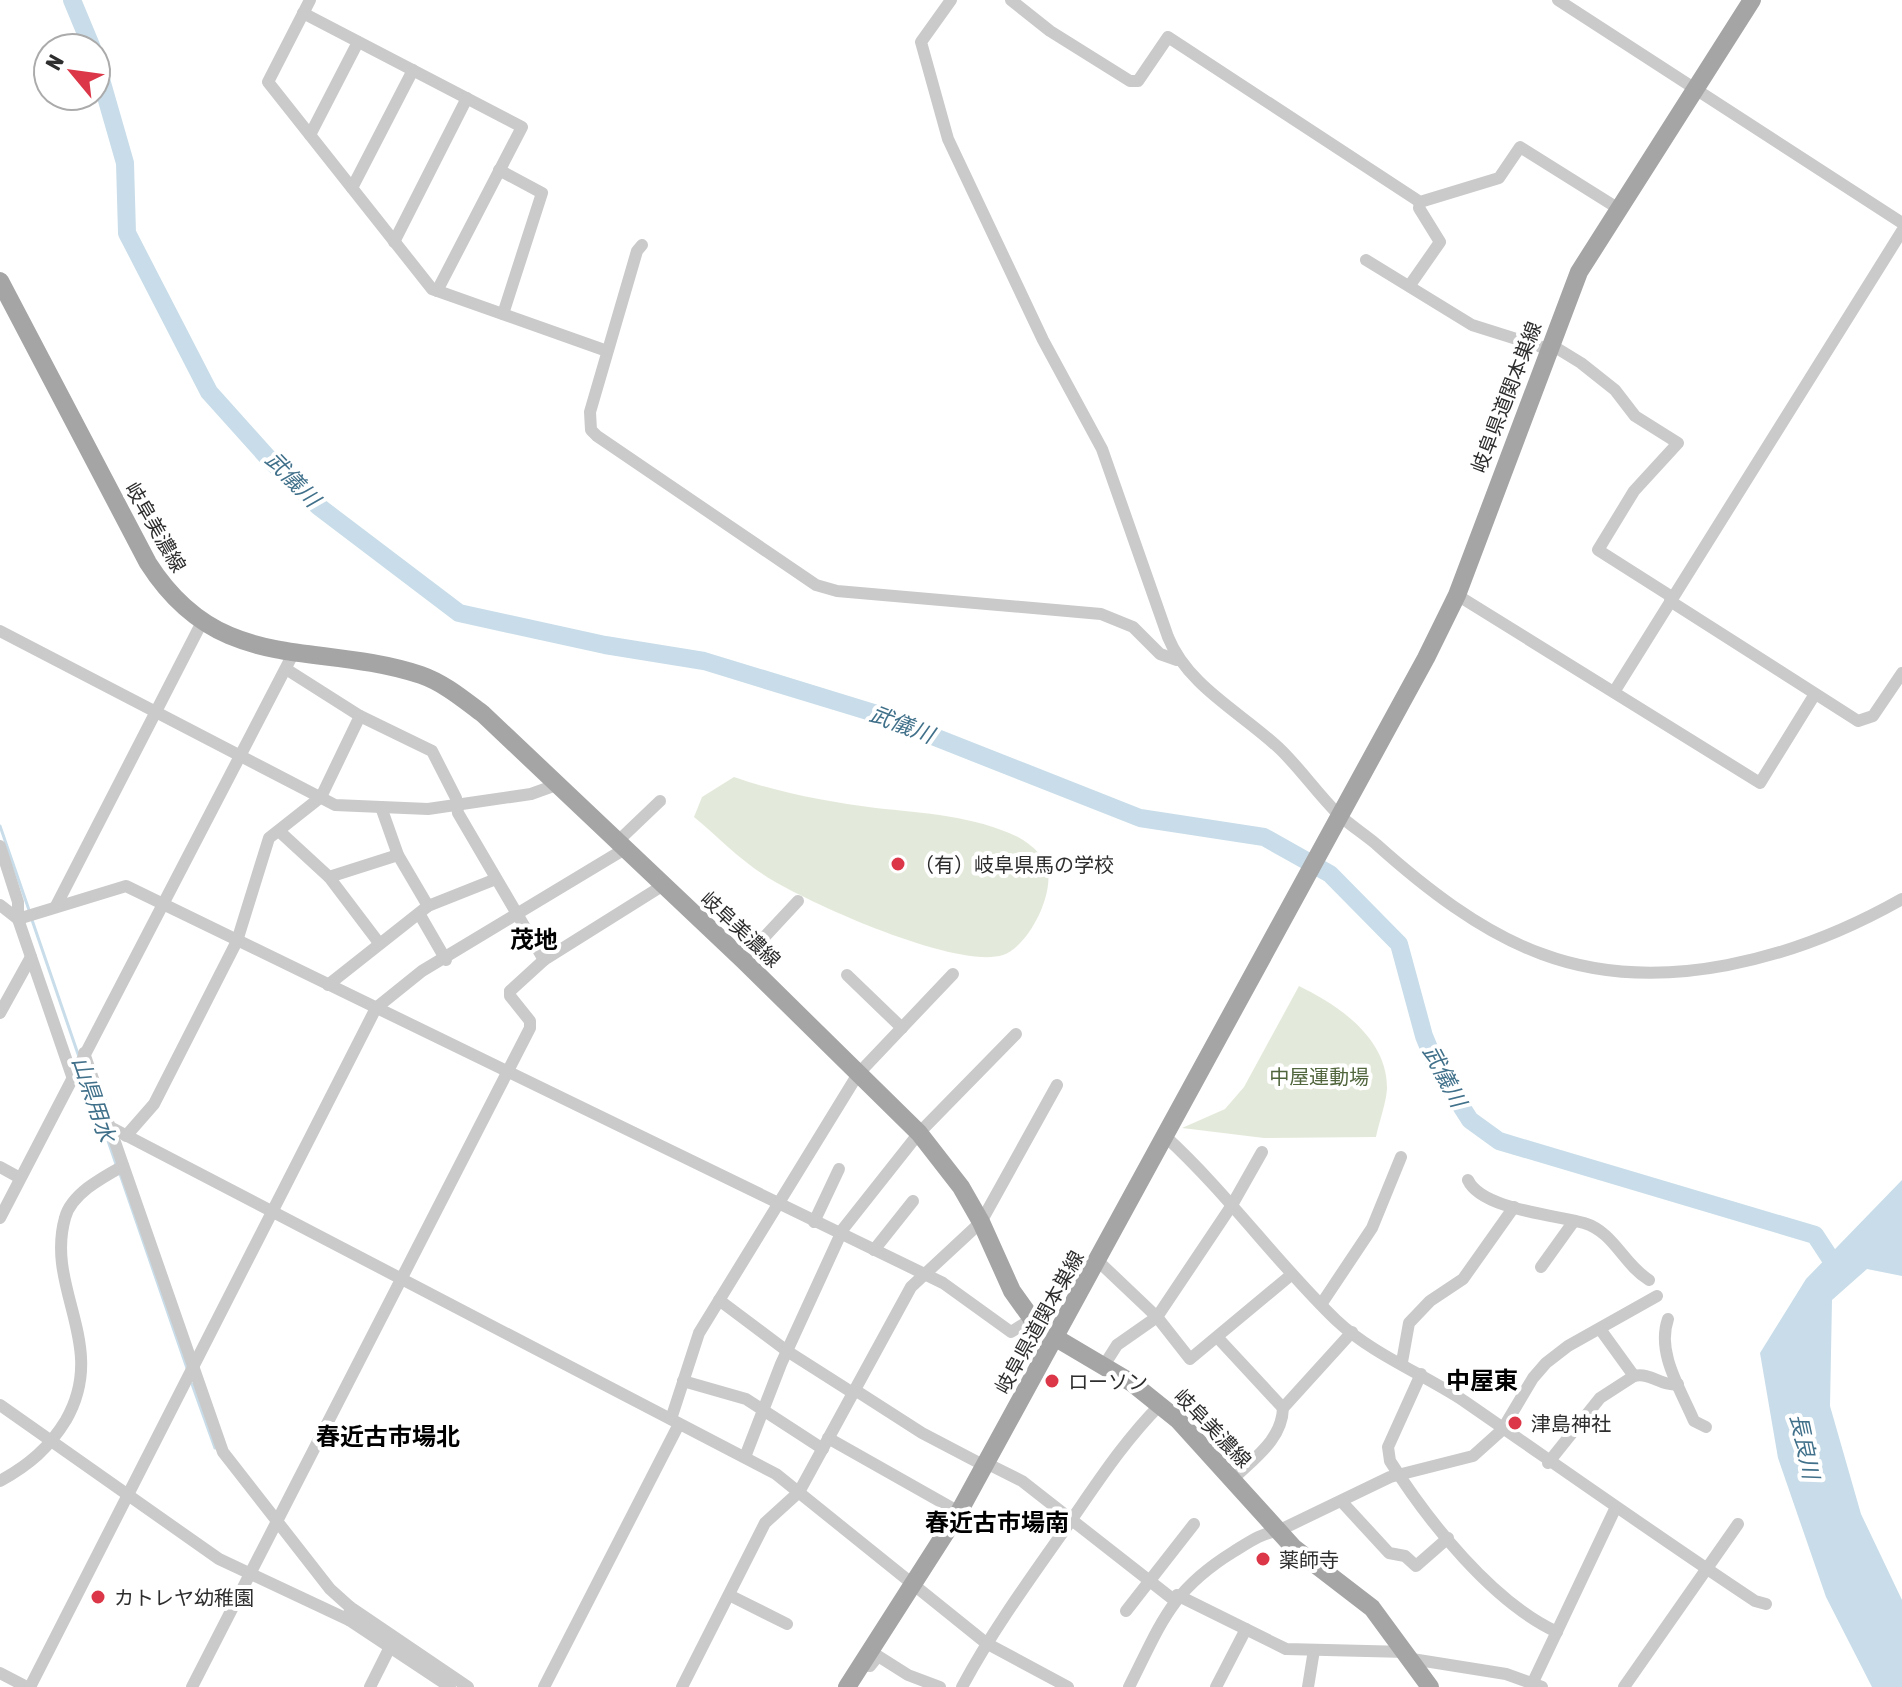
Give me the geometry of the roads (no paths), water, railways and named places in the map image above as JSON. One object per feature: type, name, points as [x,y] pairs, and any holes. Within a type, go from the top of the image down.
[{"type":"main road","name":"岐阜県道関本巣線","points":[[847,1687],[914,1586],[986,1464],[1338,822],[1457,595],[1579,272],[1752,0]]},
{"type":"main road","name":"岐阜美濃線","points":[[0,281],[162,585],[202,622],[244,643],[290,661],[395,668],[449,688],[483,714],[619,846],[743,960],[919,1133],[941,1158],[981,1222],[1012,1291],[1032,1319],[1160,1405],[1278,1531],[1312,1563],[1372,1608],[1430,1687]]},
{"type":"street","points":[[310,0],[268,82],[394,242],[437,291],[607,351]]},
{"type":"street","points":[[951,0],[921,42],[943,127],[1043,340],[1102,449],[1177,660]]},
{"type":"street","points":[[1011,0],[1050,31],[1130,81],[1138,81],[1168,37],[1420,202]]},
{"type":"street","points":[[1558,0],[1902,223]]},
{"type":"street","points":[[303,13],[522,127],[437,291]]},
{"type":"street","points":[[310,135],[358,42]]},
{"type":"street","points":[[352,188],[413,70]]},
{"type":"street","points":[[394,242],[467,98]]},
{"type":"street","points":[[1420,202],[1499,178],[1520,147],[1619,209]]},
{"type":"street","points":[[499,170],[542,193],[503,314]]},
{"type":"street","points":[[1410,285],[1440,242],[1419,208],[1420,202]]},
{"type":"street","points":[[1614,692],[1902,231]]},
{"type":"street","points":[[642,245],[637,251],[607,351],[589,419],[591,430],[804,580],[837,591],[1101,614],[1133,627],[1160,654],[1177,660],[1282,751],[1338,822],[1419,883],[1504,936],[1542,954],[1582,965],[1631,971],[1742,965],[1804,945],[1902,899]]},
{"type":"street","points":[[1366,260],[1472,325],[1549,346],[1581,363],[1615,390],[1635,416],[1678,443],[1634,491],[1598,550],[1858,721],[1873,716],[1902,673]]},
{"type":"street","points":[[1457,595],[1760,783],[1815,694]]},
{"type":"street","points":[[56,906],[202,622]]},
{"type":"street","points":[[0,631],[335,805],[428,809],[531,794],[556,785]]},
{"type":"street","points":[[0,1218],[290,661],[360,716],[432,751],[496,879],[544,960]]},
{"type":"street","points":[[126,1136],[154,1104],[237,941],[269,838],[321,797],[360,716]]},
{"type":"street","points":[[0,1673],[29,1687],[376,1008],[422,971],[446,960],[517,915],[619,846],[660,801]]},
{"type":"street","points":[[381,807],[398,855],[446,960]]},
{"type":"street","points":[[279,831],[329,877],[379,943]]},
{"type":"street","points":[[0,846],[18,902],[26,916],[31,957],[78,1064],[110,1127],[119,1168],[223,1452],[349,1614],[390,1647],[450,1687]]},
{"type":"street","points":[[329,877],[398,855]]},
{"type":"street","points":[[328,985],[424,910],[496,879]]},
{"type":"street","points":[[0,905],[26,916],[126,886],[943,1283],[1011,1332],[1032,1319]]},
{"type":"street","points":[[192,1687],[505,1071],[530,1028],[530,1021],[510,996],[510,991],[544,960],[662,886]]},
{"type":"street","points":[[743,960],[798,901]]},
{"type":"street","points":[[0,1013],[31,957]]},
{"type":"street","points":[[544,1687],[675,1422],[683,1381],[699,1333],[858,1074],[953,974]]},
{"type":"street","points":[[847,975],[902,1028]]},
{"type":"street","points":[[745,1457],[787,1351],[840,1234],[919,1133],[1016,1034]]},
{"type":"street","points":[[682,1687],[765,1523],[799,1492],[911,1287],[981,1222],[1057,1085]]},
{"type":"street","points":[[110,1127],[776,1474],[986,1643],[1068,1687]]},
{"type":"street","points":[[1166,1137],[1232,1205],[1291,1275],[1352,1332],[1421,1374],[1615,1509],[1755,1601],[1766,1604]]},
{"type":"street","points":[[1103,1367],[1117,1345],[1157,1317],[1232,1205],[1262,1152]]},
{"type":"street","points":[[1322,1303],[1372,1228],[1401,1157]]},
{"type":"street","points":[[0,1167],[20,1178]]},
{"type":"street","points":[[0,1481],[52,1443],[76,1401],[82,1382],[82,1352],[63,1266],[65,1216],[84,1191],[119,1168]]},
{"type":"street","points":[[814,1222],[839,1169]]},
{"type":"street","points":[[1468,1180],[1485,1197],[1600,1229],[1633,1268],[1649,1280]]},
{"type":"street","points":[[874,1250],[913,1201]]},
{"type":"street","points":[[1402,1362],[1409,1323],[1417,1313],[1463,1279],[1514,1207]]},
{"type":"street","points":[[1541,1267],[1574,1221]]},
{"type":"street","points":[[1098,1261],[1157,1317],[1185,1357],[1190,1359],[1291,1275]]},
{"type":"street","points":[[1129,1687],[1176,1598],[1206,1569],[1265,1533],[1278,1531],[1390,1477],[1400,1477],[1473,1456],[1502,1430],[1533,1378],[1546,1363],[1568,1346],[1657,1296]]},
{"type":"street","points":[[719,1300],[787,1351],[922,1433],[1022,1481],[1176,1598],[1286,1649],[1409,1656],[1538,1684],[1557,1632],[1615,1509]]},
{"type":"street","points":[[1668,1319],[1664,1330],[1665,1352],[1694,1421],[1706,1427]]},
{"type":"street","points":[[1600,1329],[1634,1376]]},
{"type":"street","points":[[1232,1480],[1282,1426],[1283,1408],[1352,1332]]},
{"type":"street","points":[[1218,1338],[1283,1408]]},
{"type":"street","points":[[1421,1374],[1387,1454],[1400,1477],[1448,1538],[1508,1601],[1557,1632]]},
{"type":"street","points":[[1548,1463],[1600,1398],[1634,1376],[1644,1374],[1671,1385],[1678,1384]]},
{"type":"street","points":[[683,1381],[746,1399],[959,1512]]},
{"type":"street","points":[[0,1405],[219,1559],[349,1614],[468,1687]]},
{"type":"street","points":[[962,1687],[986,1643],[1126,1441],[1160,1405]]},
{"type":"street","points":[[1342,1502],[1389,1553],[1405,1556],[1416,1566],[1448,1538]]},
{"type":"street","points":[[1126,1611],[1194,1524]]},
{"type":"street","points":[[1624,1687],[1709,1570],[1738,1524]]},
{"type":"street","points":[[729,1595],[787,1624]]},
{"type":"street","points":[[1216,1687],[1246,1629]]},
{"type":"street","points":[[370,1687],[390,1647]]},
{"type":"street","points":[[1308,1687],[1314,1650]]},
{"type":"street","points":[[863,1665],[870,1666],[878,1656],[908,1675],[940,1687]]},
{"type":"water","name":"長良川","points":[[1902,1180],[1902,1276],[1867,1269],[1832,1300],[1830,1406],[1861,1514],[1902,1600],[1902,1687],[1872,1687],[1826,1597],[1778,1458],[1760,1353],[1806,1279]]},
{"type":"waterway","name":"武儀川","points":[[72,0],[85,32]]},
{"type":"waterway","name":"武儀川","points":[[110,112],[125,163],[127,233],[209,392],[270,460],[318,506],[459,613],[605,645],[704,661],[874,713],[1140,818],[1264,837],[1330,874],[1399,944],[1424,1036],[1438,1070],[1470,1120],[1499,1141],[1815,1235],[1834,1264]]},
{"type":"waterway","name":"山県用水","points":[[0,826],[29,910]]},
{"type":"waterway","name":"山県用水","points":[[31,917],[79,1057]]},
{"type":"waterway","name":"山県用水","points":[[83,1068],[117,1167]]},
{"type":"waterway","name":"山県用水","points":[[120,1174],[188,1371]]},
{"type":"waterway","name":"山県用水","points":[[192,1384],[215,1448]]},
{"type":"place","name":"（有）岐阜県馬の学校","points":[[898,864]]},
{"type":"place","name":"ローソン","points":[[1052,1381]]},
{"type":"place","name":"津島神社","points":[[1515,1423]]},
{"type":"place","name":"薬師寺","points":[[1263,1559]]},
{"type":"place","name":"カトレヤ幼稚園","points":[[98,1597]]},
{"type":"district","name":"茂地","points":[[534,939]]},
{"type":"district","name":"中屋東","points":[[1482,1380]]},
{"type":"district","name":"春近古市場北","points":[[388,1436]]},
{"type":"district","name":"春近古市場南","points":[[997,1522]]},
{"type":"park label","name":"中屋運動場","points":[[1319,1076]]}]
